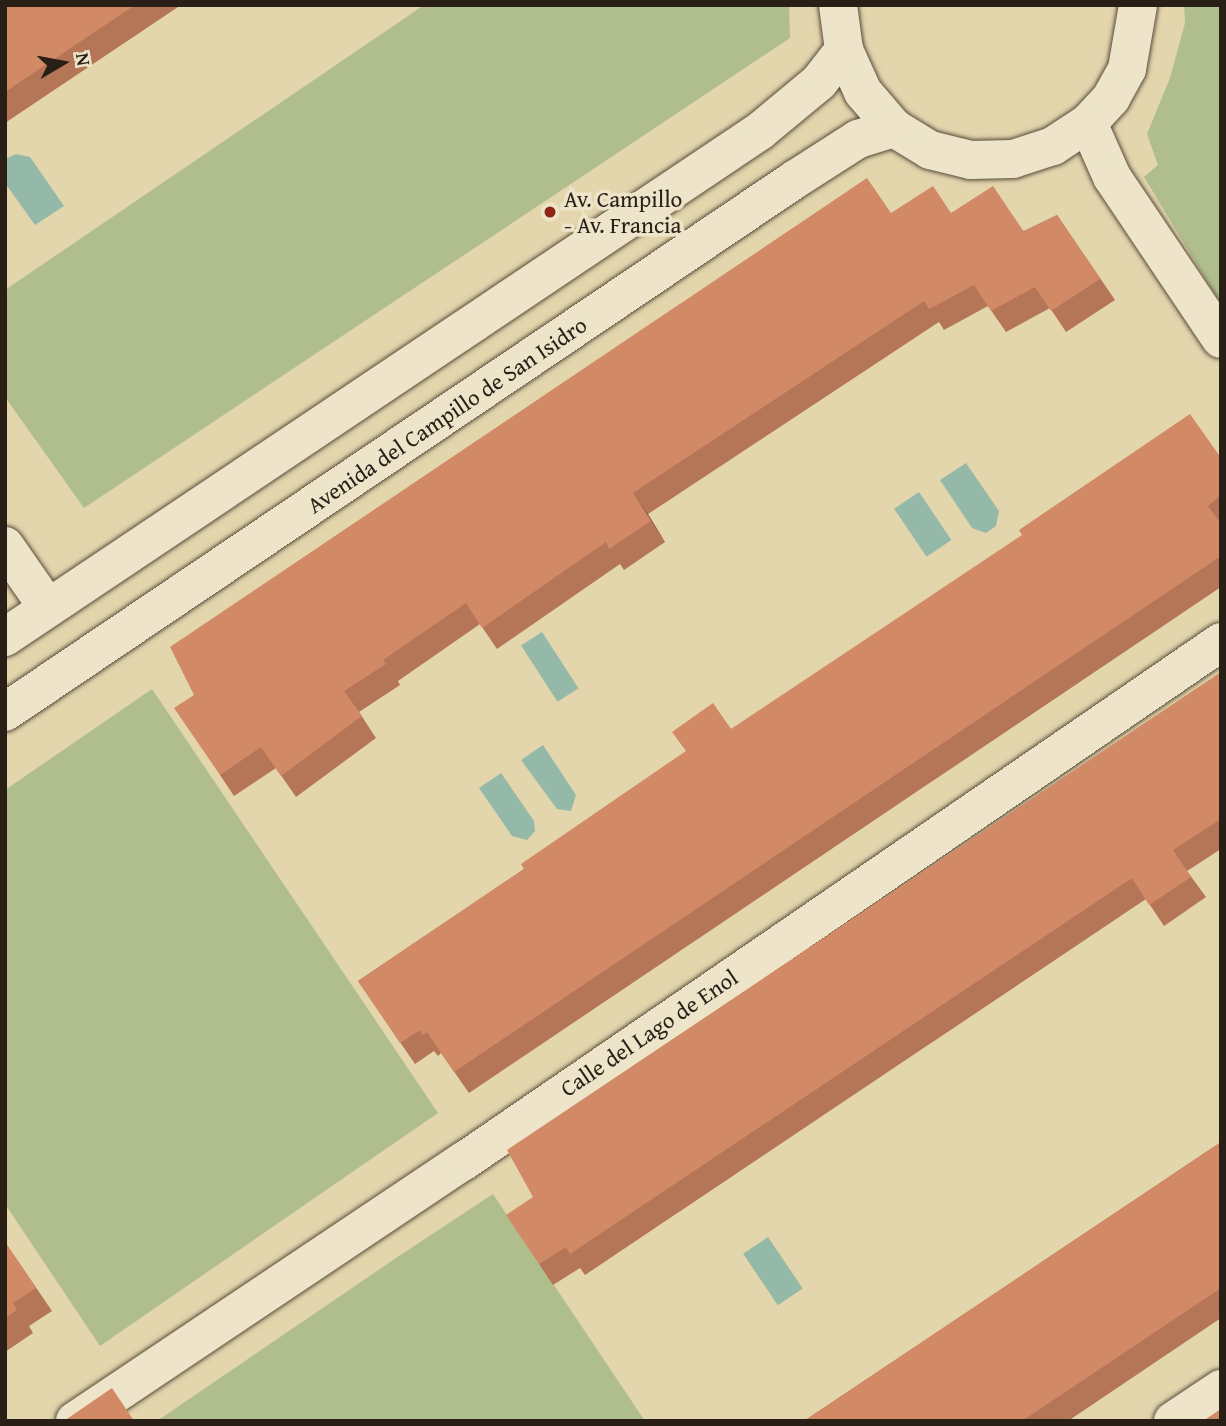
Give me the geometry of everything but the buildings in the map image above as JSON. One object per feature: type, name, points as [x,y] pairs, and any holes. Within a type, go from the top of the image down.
[{"type":"street","points":[[838,5],[844,50],[863,92],[894,128],[930,150],[971,160],[1013,159],[1053,146],[1088,123],[1111,98],[1127,69],[1138,5]]},
{"type":"street","points":[[5,636],[760,131],[820,82],[844,50]]},
{"type":"street","points":[[1088,123],[1112,177],[1221,339]]},
{"type":"street","name":"Avenida del Campillo de San Isidro","points":[[5,712],[805,173],[858,139],[894,128]]},
{"type":"street","points":[[5,546],[48,608]]},
{"type":"street","name":"Calle del Lago de Enol","points":[[75,1421],[464,1161],[1221,642]]},
{"type":"street","points":[[1173,1421],[1221,1389]]},
{"type":"shaded area","points":[[424,5],[789,5],[790,38],[84,508],[5,397],[5,290]]},
{"type":"shaded area","points":[[1184,5],[1221,5],[1221,304],[1144,177],[1158,165],[1147,134],[1170,78],[1185,23]]},
{"type":"shaded area","points":[[16,154],[30,157],[64,206],[35,225],[5,183],[5,159]]},
{"type":"shaded area","points":[[966,463],[999,511],[996,526],[986,533],[972,528],[940,480]]},
{"type":"shaded area","points":[[919,492],[951,540],[927,557],[894,509]]},
{"type":"shaded area","points":[[542,632],[578,688],[558,702],[521,646]]},
{"type":"shaded area","points":[[152,689],[438,1113],[100,1346],[5,1204],[5,790]]},
{"type":"shaded area","points":[[543,745],[576,795],[571,811],[557,809],[521,760]]},
{"type":"shaded area","points":[[501,773],[534,821],[535,831],[527,840],[512,836],[479,788]]},
{"type":"shaded area","points":[[493,1194],[645,1421],[157,1421],[399,1256]]},
{"type":"shaded area","points":[[768,1237],[803,1288],[778,1305],[743,1254]]},
{"type":"place","name":"Av. Campillo - Av. Francia","points":[[550,212]]}]
